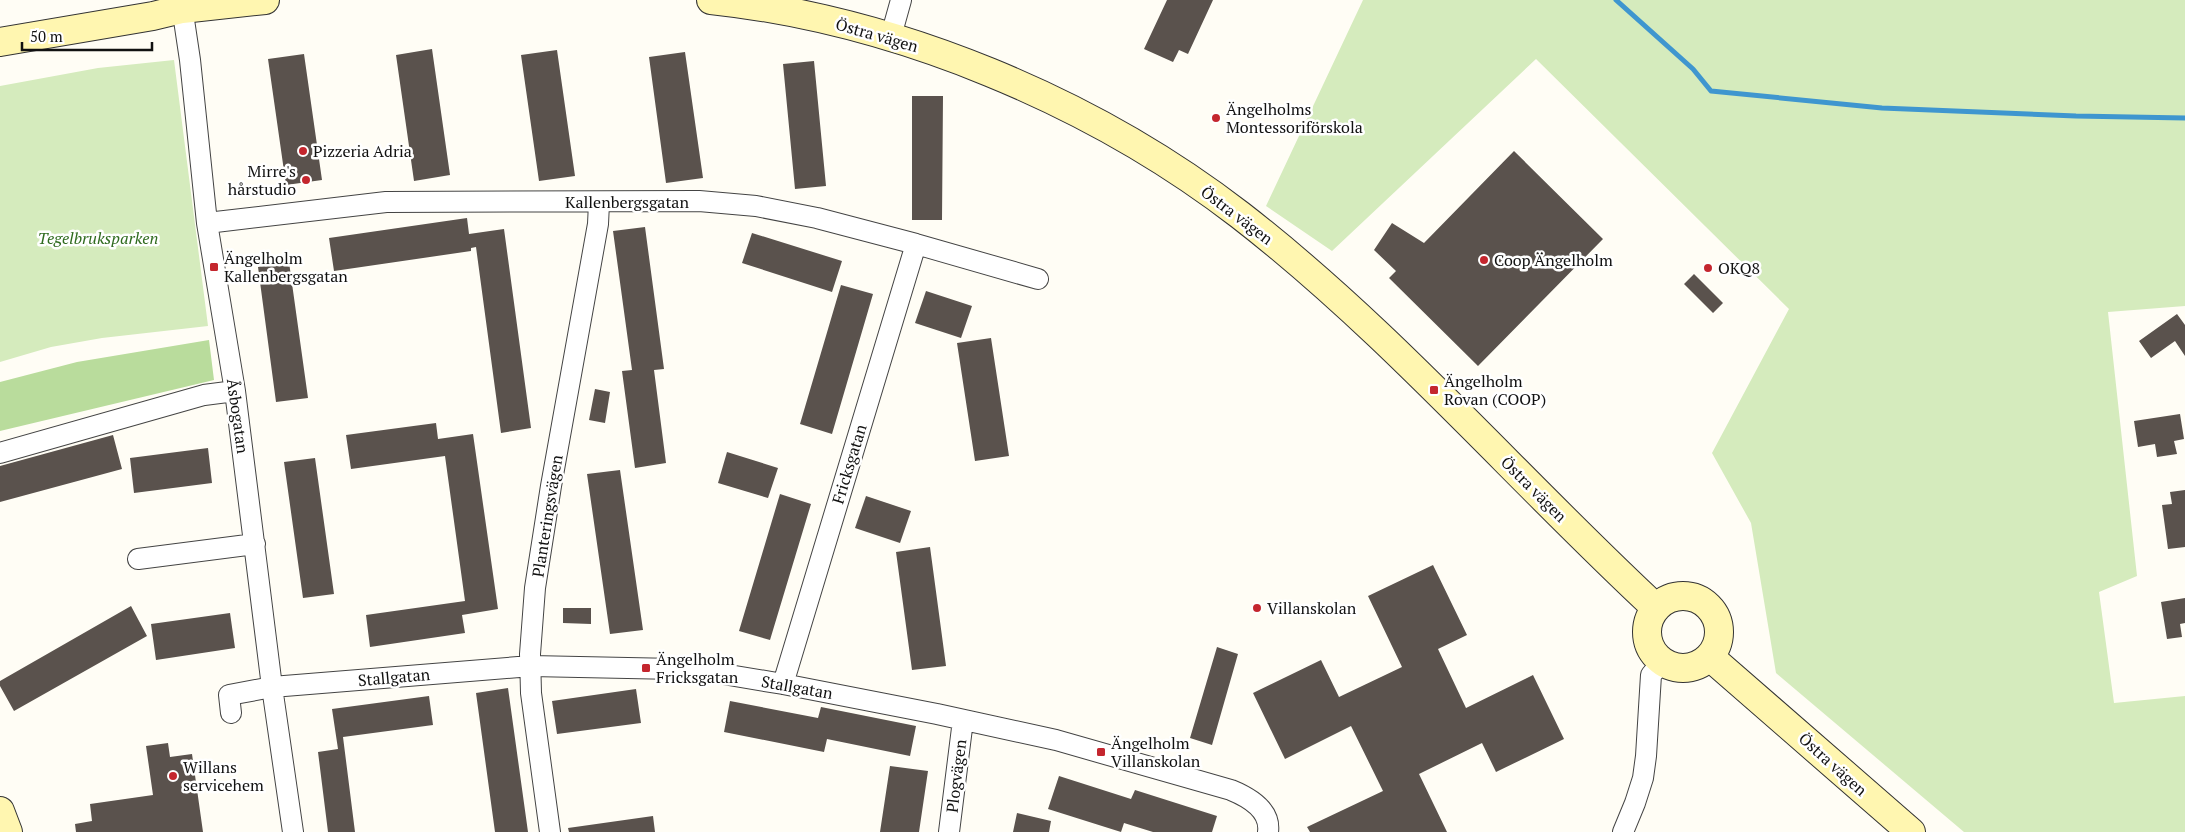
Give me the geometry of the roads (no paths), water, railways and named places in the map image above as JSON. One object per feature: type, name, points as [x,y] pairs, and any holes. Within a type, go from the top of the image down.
[{"type":"main road","points":[[0,42],[153,16],[181,5],[265,0]]},
{"type":"main road","name":"Östra vägen","points":[[711,0],[738,3],[816,18],[891,36],[998,76],[1067,106],[1126,139],[1184,176],[1240,215],[1344,304],[1656,608]]},
{"type":"main road","points":[[1679,596],[1692,597],[1704,602],[1713,611],[1718,622],[1720,634],[1710,657],[1699,665],[1686,668],[1674,668],[1662,662],[1650,648],[1646,630],[1649,618],[1656,608],[1666,600],[1679,596]]},
{"type":"main road","name":"Östra vägen","points":[[1710,657],[1911,832]]},
{"type":"main road","points":[[0,811],[8,832]]},
{"type":"street","points":[[891,36],[901,0]]},
{"type":"street","name":"Åsbogatan","points":[[181,5],[190,60],[207,223],[235,391],[272,687],[293,832]]},
{"type":"street","name":"Kallenbergsgatan","points":[[207,223],[386,202],[699,201],[756,206],[817,218],[916,244],[1038,280]]},
{"type":"street","name":"Planteringsvägen","points":[[550,832],[531,693],[530,666],[535,588],[551,486],[598,224],[599,202]]},
{"type":"street","name":"Fricksgatan","points":[[783,684],[916,244]]},
{"type":"street","points":[[0,453],[204,395],[235,391]]},
{"type":"street","points":[[138,559],[255,544]]},
{"type":"street","points":[[1623,832],[1635,804],[1643,778],[1651,675],[1662,662]]},
{"type":"street","name":"Stallgatan","points":[[231,714],[229,695],[272,687],[530,666],[676,669],[783,684],[1056,740],[1232,790],[1251,798],[1262,811],[1269,827],[1268,832]]},
{"type":"street","name":"Plogvägen","points":[[949,832],[963,720]]},
{"type":"waterway","points":[[1616,0],[1693,69],[1711,91],[1882,108],[2076,116],[2185,118]]},
{"type":"place","name":"Ängelholms Montessoriförskola","points":[[1216,118]]},
{"type":"place","name":"Pizzeria Adria","points":[[303,151]]},
{"type":"place","name":"Mirre's hårstudio","points":[[306,180]]},
{"type":"place","name":"Coop Ängelholm","points":[[1484,260]]},
{"type":"place","name":"Ängelholm Kallenbergsgatan","points":[[214,267]]},
{"type":"place","name":"OKQ8","points":[[1708,268]]},
{"type":"place","name":"Ängelholm Rovan (COOP)","points":[[1434,390]]},
{"type":"place","name":"Villanskolan","points":[[1257,608]]},
{"type":"place","name":"Ängelholm Fricksgatan","points":[[646,668]]},
{"type":"place","name":"Ängelholm Villanskolan","points":[[1101,752]]},
{"type":"place","name":"Willans servicehem","points":[[173,776]]},
{"type":"park label","name":"Tegelbruksparken","points":[[98,238]]}]
